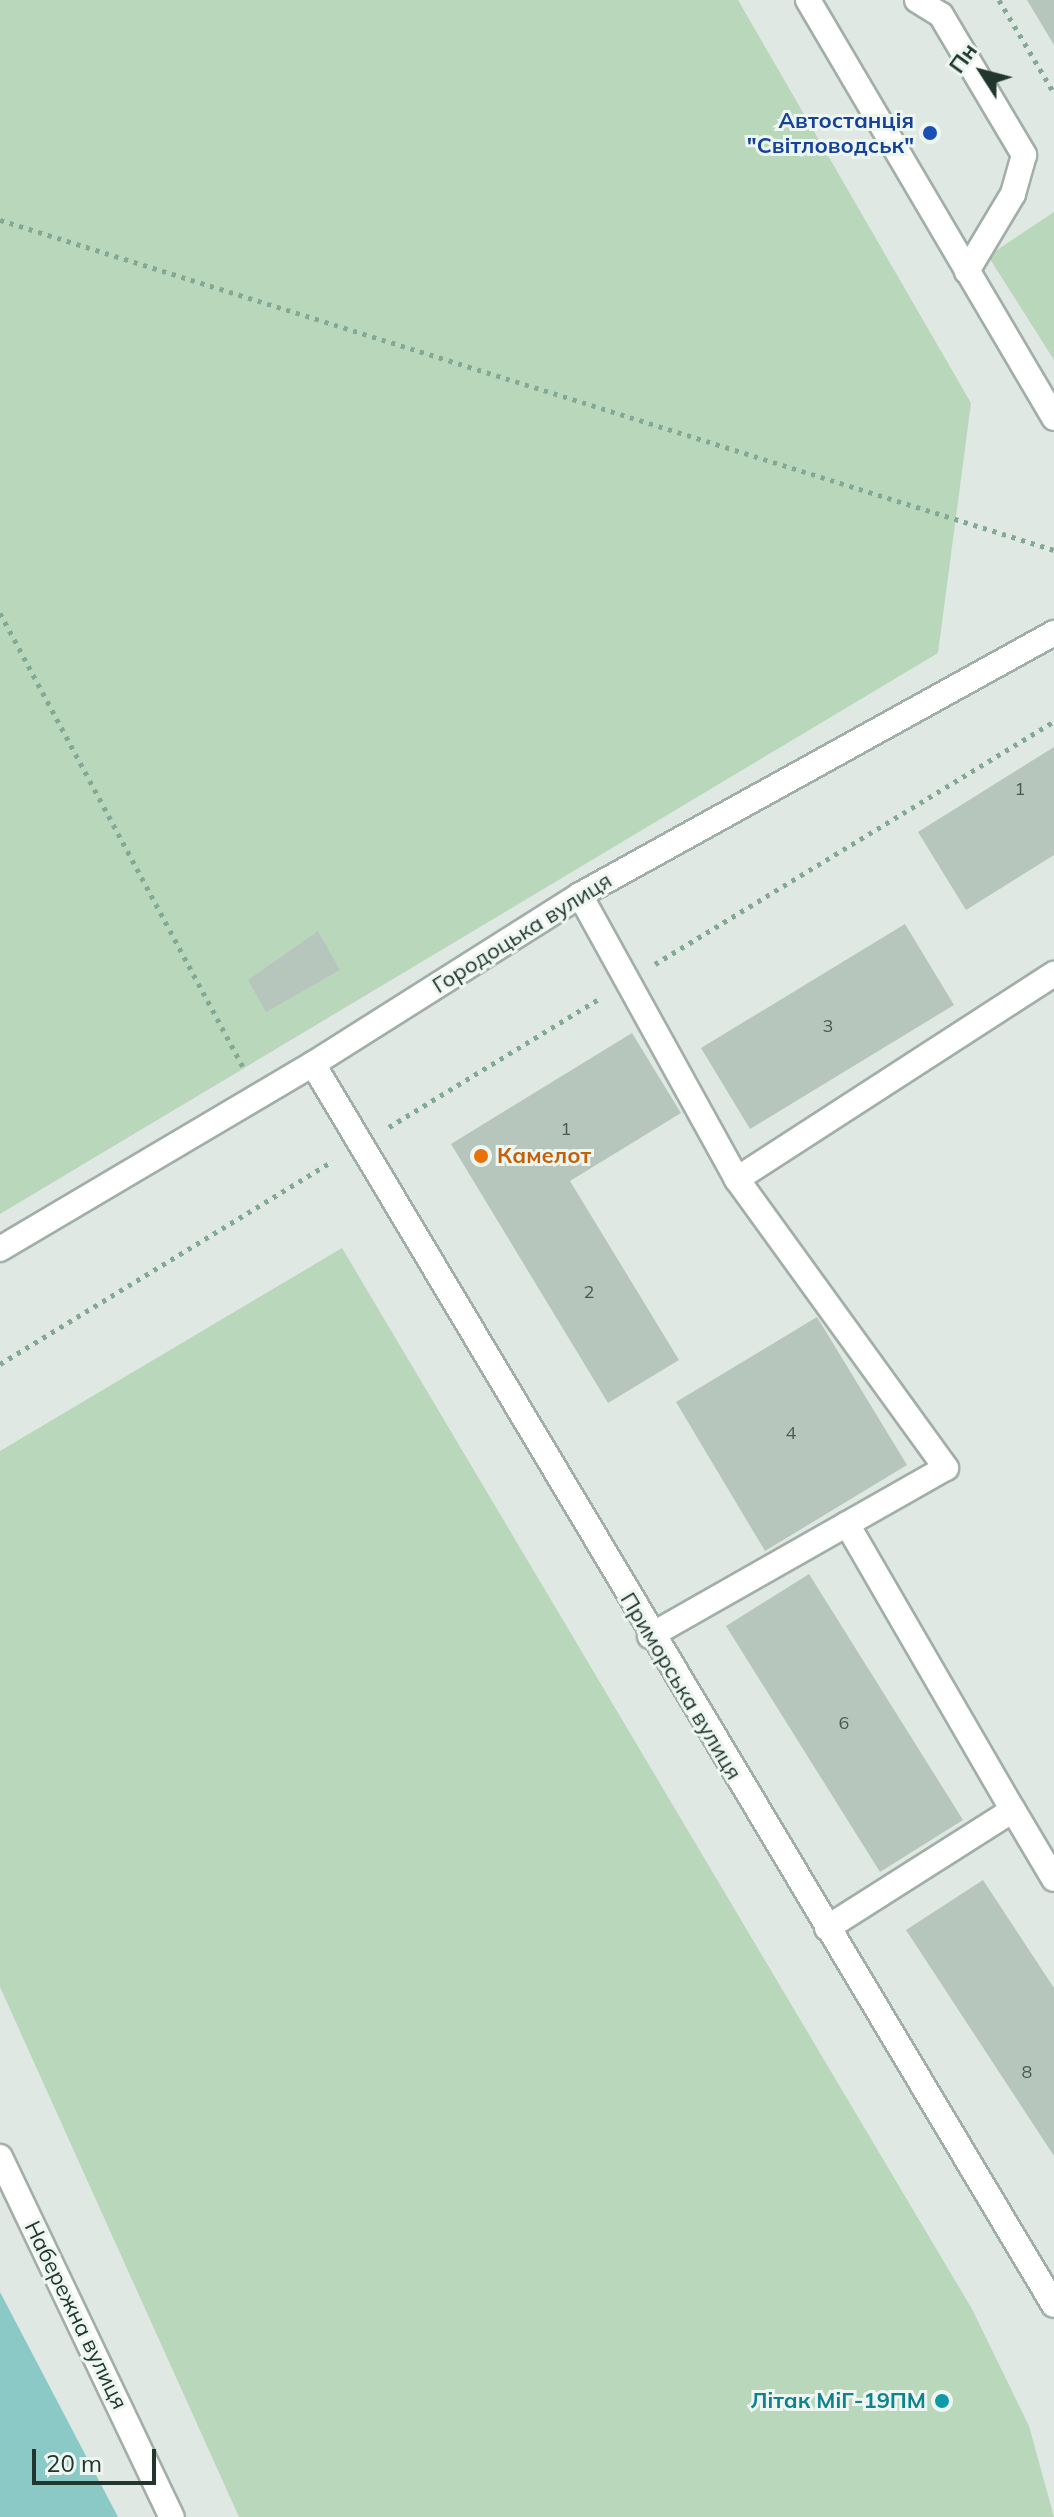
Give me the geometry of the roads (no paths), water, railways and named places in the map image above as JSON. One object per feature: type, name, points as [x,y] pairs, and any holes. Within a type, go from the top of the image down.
[{"type":"street","points":[[808,0],[1054,418]]},
{"type":"street","points":[[917,0],[941,15],[1024,155],[1013,194],[967,271]]},
{"type":"street","name":"Городоцька вулиця","points":[[0,1249],[313,1064],[580,895],[1054,633]]},
{"type":"street","points":[[580,895],[737,1179],[946,1468],[650,1636]]},
{"type":"street","points":[[737,1179],[1054,974]]},
{"type":"street","name":"Приморська вулиця","points":[[313,1064],[650,1636],[1054,2305]]},
{"type":"street","points":[[847,1524],[1054,1879]]},
{"type":"street","points":[[827,1928],[1013,1810]]},
{"type":"street","name":"Набережна вулиця","points":[[0,2157],[172,2517]]},
{"type":"water","points":[[0,2292],[118,2517],[0,2517]]},
{"type":"place","name":"Автостанція \"Світловодськ\"","points":[[930,133]]},
{"type":"place","name":"Камелот","points":[[481,1156]]},
{"type":"place","name":"Лiтак МiГ-19ПМ","points":[[942,2401]]}]
